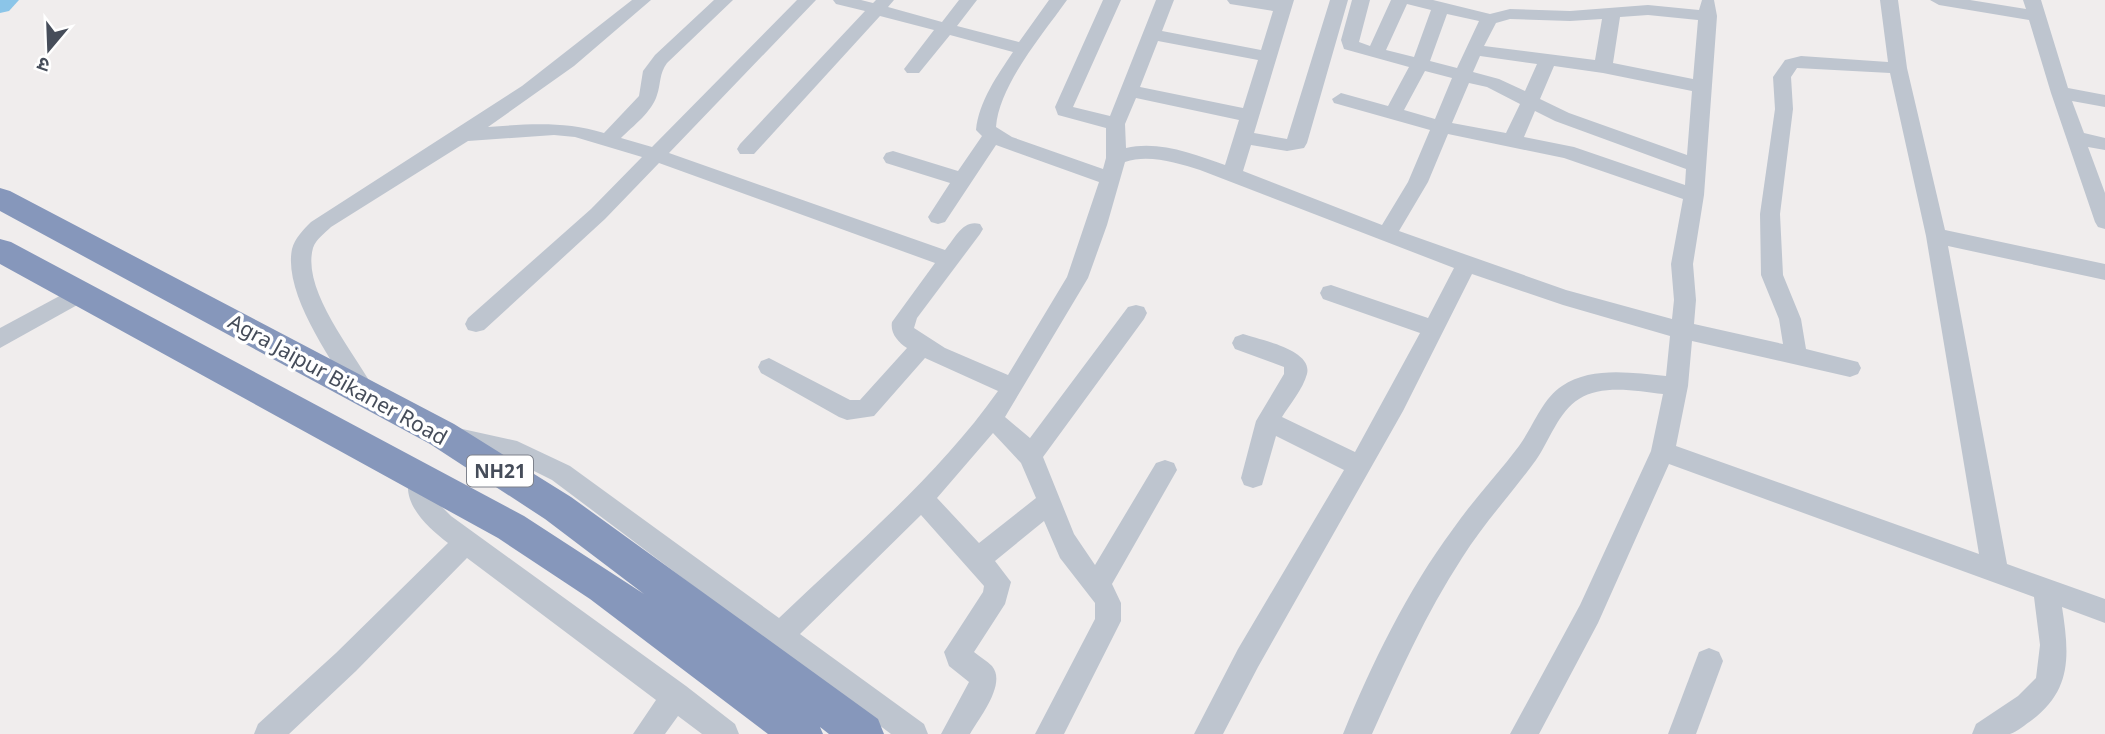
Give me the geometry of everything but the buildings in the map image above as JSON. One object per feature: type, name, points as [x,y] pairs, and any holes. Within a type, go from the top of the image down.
[{"type":"highway","name":"Agra Jaipur Bikaner Road","points":[[0,198],[442,434],[770,646],[863,734]]},
{"type":"highway","name":"NH21","points":[[0,250],[511,527],[604,587],[802,734]]},
{"type":"street","points":[[363,391],[315,311],[305,276],[303,248],[312,234],[324,222],[390,184],[581,52],[642,0]]},
{"type":"street","points":[[608,140],[640,108],[648,96],[652,71],[661,59],[724,0]]},
{"type":"street","points":[[476,324],[598,214],[653,154],[807,0]]},
{"type":"street","points":[[842,0],[881,4],[947,28],[1023,49]]},
{"type":"street","points":[[913,69],[968,0]]},
{"type":"street","points":[[1058,0],[1023,49],[986,117],[986,130],[992,136],[1112,168]]},
{"type":"street","points":[[1112,0],[1064,107],[1065,111],[1072,115],[1116,124]]},
{"type":"street","points":[[914,734],[770,646],[921,498],[991,419],[1013,387],[1077,278],[1097,225],[1112,168],[1116,124],[1166,0]]},
{"type":"street","points":[[1232,174],[1284,4],[1236,0]]},
{"type":"street","points":[[1244,137],[1293,145],[1297,143],[1339,0]]},
{"type":"street","points":[[1361,0],[1350,45],[1493,83],[1562,117],[1696,166]]},
{"type":"street","points":[[1376,53],[1400,0]]},
{"type":"street","points":[[1412,0],[1495,18]]},
{"type":"street","points":[[1478,0],[1495,18]]},
{"type":"street","points":[[1889,0],[1898,68],[1936,236],[1995,569]]},
{"type":"street","points":[[1939,0],[2035,8],[2076,138],[2100,189],[2105,222]]},
{"type":"street","points":[[747,149],[881,4]]},
{"type":"street","points":[[1387,234],[1410,197],[1483,27],[1495,18],[1542,7],[1570,16],[1647,5],[1708,8],[1696,166],[1682,264],[1685,292],[1676,386],[1663,451],[1589,614],[1524,734]]},
{"type":"street","points":[[1393,114],[1420,64],[1441,7]]},
{"type":"street","points":[[1603,67],[1612,12]]},
{"type":"street","points":[[1151,34],[1266,56]]},
{"type":"street","points":[[1473,50],[1524,58],[1549,58],[1703,87]]},
{"type":"street","points":[[1513,140],[1549,58]]},
{"type":"street","points":[[1796,355],[1790,319],[1772,275],[1770,237],[1770,214],[1784,108],[1782,77],[1785,69],[1801,62],[1898,68]]},
{"type":"street","points":[[1128,90],[1250,116]]},
{"type":"street","points":[[2060,93],[2105,101]]},
{"type":"street","points":[[1341,99],[1442,127],[1567,152],[1693,195]]},
{"type":"street","points":[[463,135],[576,131],[653,154],[950,260]]},
{"type":"street","points":[[938,217],[992,136]]},
{"type":"street","points":[[2076,138],[2105,144]]},
{"type":"street","points":[[1112,168],[1127,152],[1147,152],[1186,160],[1232,174],[1466,265],[1606,310],[1681,330],[1850,368]]},
{"type":"street","points":[[893,158],[963,180]]},
{"type":"street","points":[[974,229],[902,322],[902,330],[908,338],[922,347],[1013,387]]},
{"type":"street","points":[[1936,236],[2105,272]]},
{"type":"street","points":[[1208,734],[1248,658],[1360,466],[1466,265]]},
{"type":"street","points":[[0,339],[72,288]]},
{"type":"street","points":[[1331,293],[1434,329]]},
{"type":"street","points":[[1030,456],[1065,414],[1110,346],[1136,313]]},
{"type":"street","points":[[1243,343],[1293,361],[1296,365],[1295,375],[1268,421],[1253,478]]},
{"type":"street","points":[[769,367],[847,410],[856,411],[866,409],[922,347]]},
{"type":"street","points":[[1357,734],[1401,639],[1438,572],[1462,536],[1531,449],[1558,405],[1570,392],[1586,385],[1606,382],[1676,386]]},
{"type":"street","points":[[991,419],[1011,433],[1030,456],[1067,545],[1109,599],[1111,610],[1108,621],[1049,734]]},
{"type":"street","points":[[1268,421],[1360,466]]},
{"type":"street","points":[[1663,451],[1995,569],[2046,589],[2104,618]]},
{"type":"street","points":[[1097,586],[1165,470]]},
{"type":"street","points":[[421,477],[425,507],[465,543],[725,734]]},
{"type":"street","points":[[921,498],[979,558],[998,582],[999,589],[958,652],[959,657],[983,676],[983,683],[955,734]]},
{"type":"street","points":[[979,558],[1050,502]]},
{"type":"street","points":[[268,734],[346,662],[465,543]]},
{"type":"street","points":[[1986,734],[2041,695],[2050,682],[2054,664],[2046,589]]},
{"type":"street","points":[[1682,734],[1709,661]]},
{"type":"street","points":[[647,734],[676,696]]},
{"type":"waterway","points":[[0,5],[6,0]]}]
